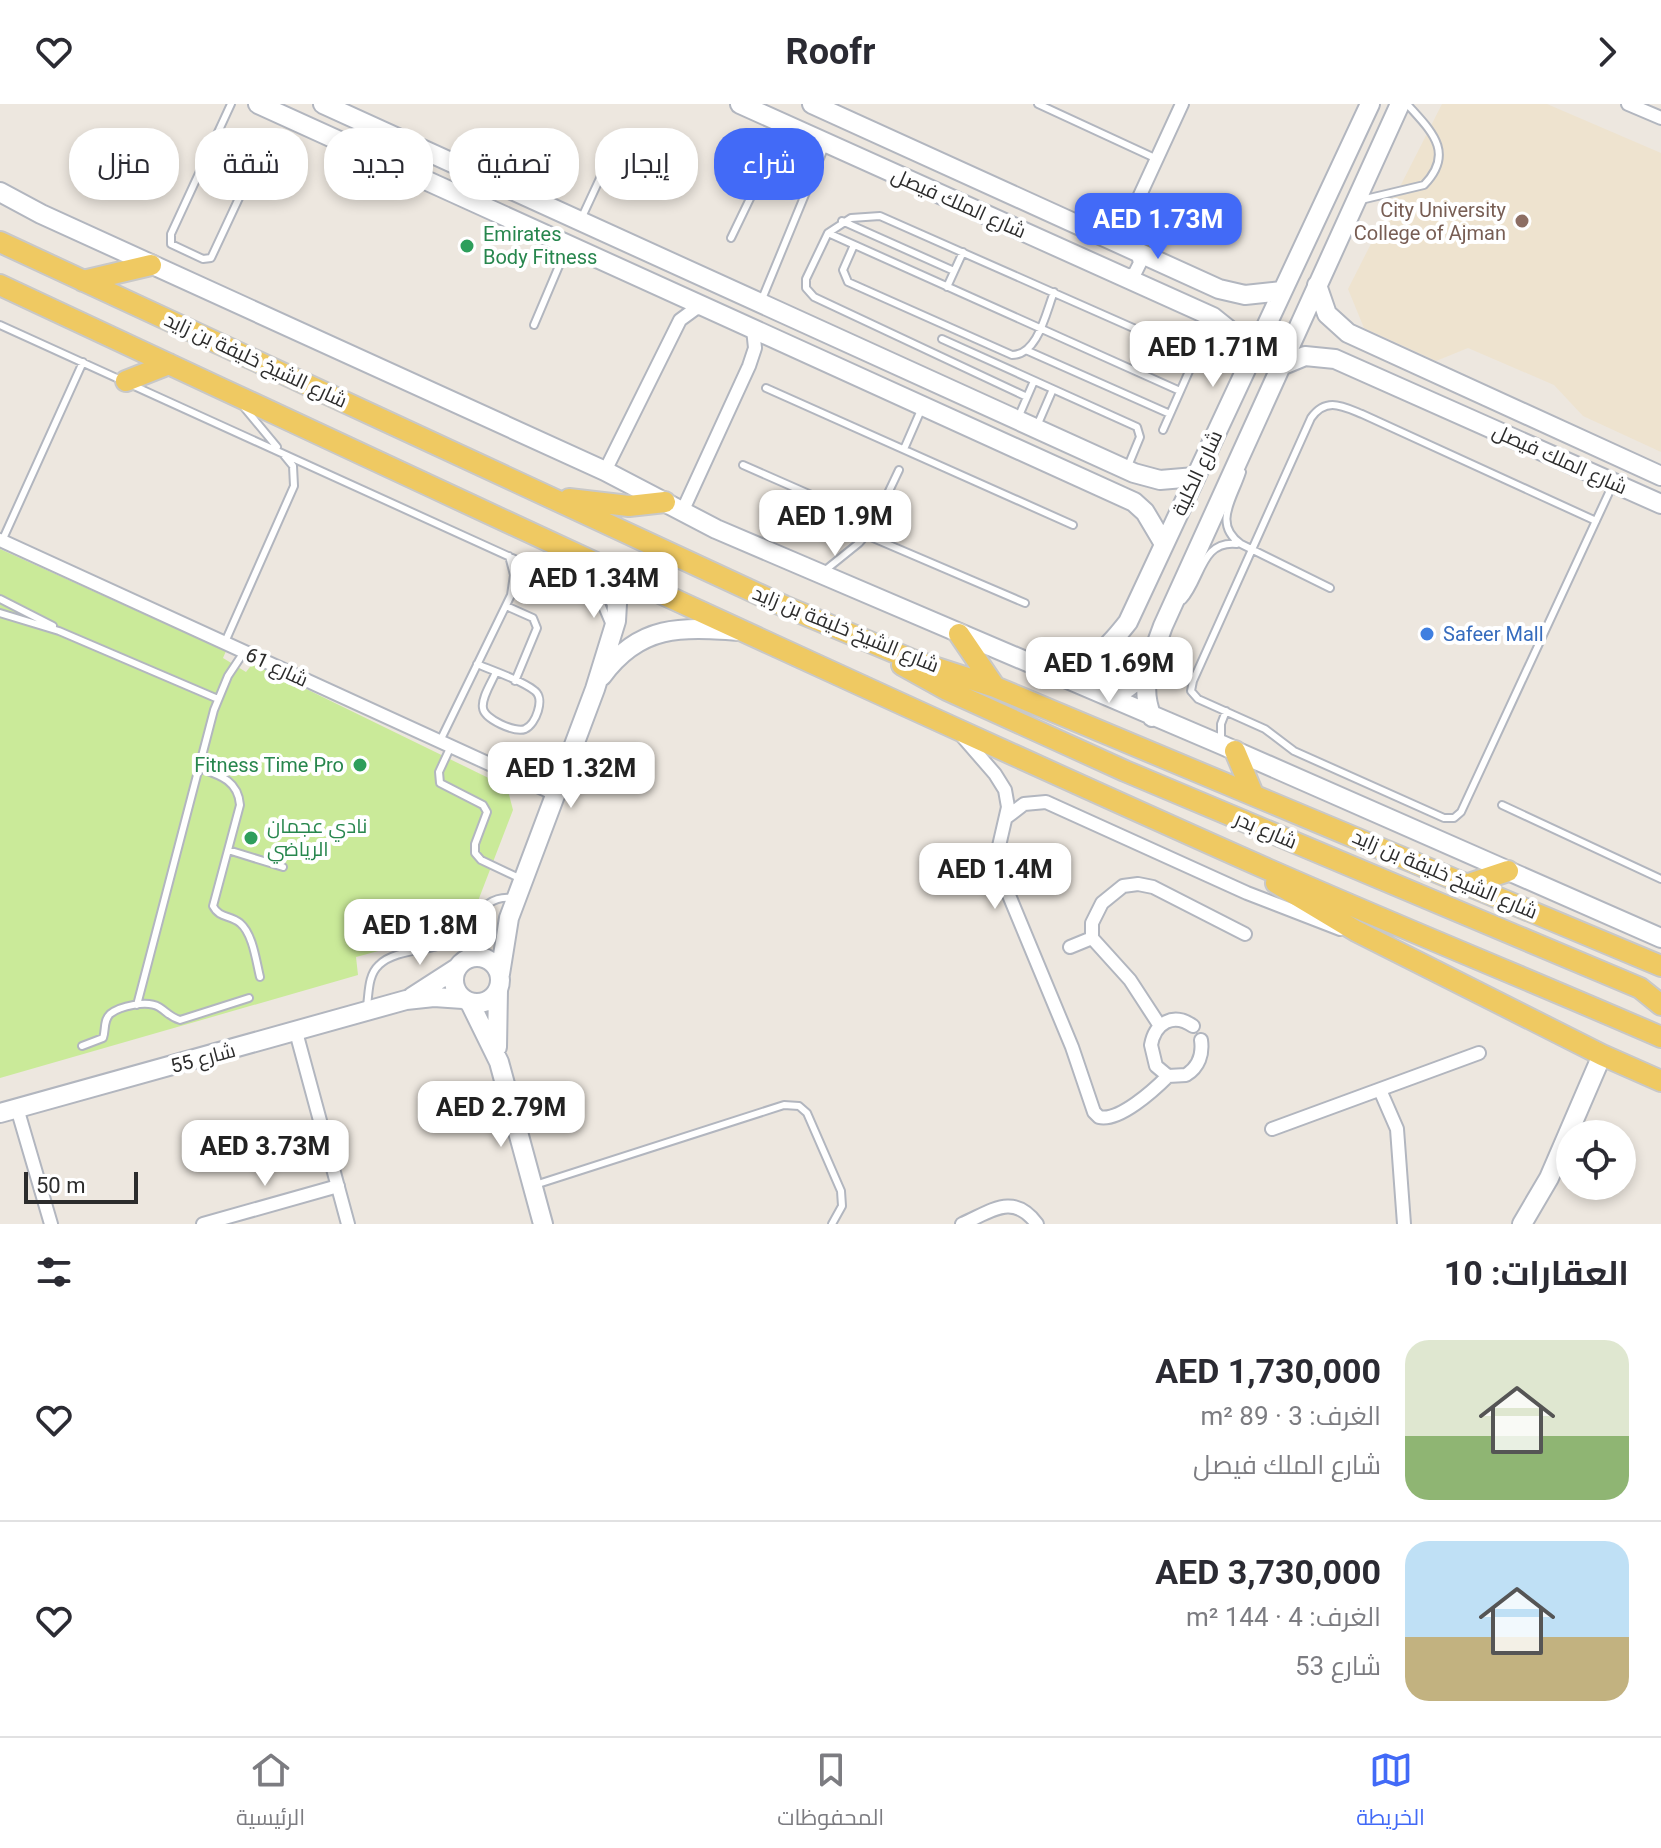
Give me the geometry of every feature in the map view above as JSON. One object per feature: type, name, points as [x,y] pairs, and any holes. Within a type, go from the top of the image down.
[{"type":"main road","name":"شارع الشيخ خليفة بن زايد","points":[[1,242],[784,606],[877,645],[995,687],[1661,966]]},
{"type":"main road","points":[[83,281],[151,265]]},
{"type":"main road","name":"شارع الشيخ خليفة بن زايد","points":[[0,285],[574,555],[1244,859],[1661,1037]]},
{"type":"main road","points":[[126,381],[169,364]]},
{"type":"main road","points":[[548,497],[629,506],[674,507]]},
{"type":"main road","points":[[959,634],[995,687]]},
{"type":"main road","name":"شارع بدر","points":[[877,645],[928,681],[1048,737],[1640,988],[1661,1005]]},
{"type":"main road","points":[[1229,748],[1253,794]]},
{"type":"main road","name":"شارع الشيخ خليفة بن زايد","points":[[1244,859],[1307,903],[1381,943],[1602,1055],[1661,1081]]},
{"type":"main road","points":[[1469,884],[1508,871]]},
{"type":"main road","points":[[1640,988],[1661,996]]},
{"type":"street","points":[[258,104],[324,134]]},
{"type":"street","name":"شارع الملك فيصل","points":[[740,104],[1213,317],[1233,333],[1250,359]]},
{"type":"street","name":"شارع الملك فيصل","points":[[812,104],[1230,293],[1245,295],[1282,291]]},
{"type":"street","points":[[1125,278],[1139,268],[1129,219],[1182,104]]},
{"type":"street","name":"شارع الكلية","points":[[1049,673],[1085,664],[1097,657],[1128,622],[1370,104]]},
{"type":"street","name":"شارع الكلية","points":[[1152,717],[1144,692],[1152,656],[1170,608],[1400,104]]},
{"type":"street","points":[[1628,104],[1661,118]]},
{"type":"street","points":[[324,128],[323,119],[331,111],[330,107],[449,161]]},
{"type":"street","points":[[433,183],[1134,502],[1154,525],[1164,544]]},
{"type":"street","points":[[0,192],[151,265],[605,471],[820,575],[1229,748],[1661,938]]},
{"type":"street","points":[[535,200],[1127,469],[1160,480],[1195,477]]},
{"type":"street","points":[[1097,233],[1129,219]]},
{"type":"street","name":"شارع الملك فيصل","points":[[1317,285],[1327,314],[1340,328],[1661,476]]},
{"type":"street","points":[[605,471],[680,320],[695,309],[705,307]]},
{"type":"street","points":[[674,507],[749,366],[755,348],[753,329]]},
{"type":"street","name":"شارع الملك فيصل","points":[[1281,366],[1305,356],[1327,357],[1661,504]]},
{"type":"street","points":[[1411,393],[1410,377],[1423,368]]},
{"type":"street","points":[[1027,453],[1033,452],[1040,443],[1036,426]]},
{"type":"street","name":"شارع 61","points":[[1,540],[555,794]]},
{"type":"street","points":[[543,1224],[499,1062],[496,1026],[509,918],[595,689],[617,613],[614,596],[604,582],[574,555]]},
{"type":"street","points":[[595,689],[619,656],[650,636],[685,628],[745,631]]},
{"type":"street","points":[[1116,637],[1108,673],[1110,681],[1118,686],[1131,686],[1152,656]]},
{"type":"street","points":[[956,728],[1001,782],[1007,798],[1007,817],[999,846],[1001,876],[1068,1037],[1094,1112],[1099,1117],[1109,1118],[1137,1102],[1168,1076]]},
{"type":"street","points":[[1007,817],[1024,804],[1046,802],[1247,893],[1381,943]]},
{"type":"street","points":[[1160,1026],[1130,980],[1092,938],[1092,923],[1102,903],[1123,886],[1138,884],[1153,887],[1245,934]]},
{"type":"street","name":"شارع 55","points":[[406,1000],[463,963],[509,918]]},
{"type":"street","points":[[1070,947],[1092,938]]},
{"type":"street","points":[[499,982],[491,962],[477,957],[463,963],[454,974],[454,988],[466,1001],[499,1062]]},
{"type":"street","points":[[466,1001],[486,1002],[499,982]]},
{"type":"street","name":"شارع 55","points":[[8,1110],[406,1000],[434,997],[466,1001]]},
{"type":"street","points":[[1193,1026],[1179,1019],[1168,1020],[1160,1026],[1152,1038],[1151,1053],[1156,1066],[1168,1076],[1180,1077],[1191,1072],[1201,1057],[1201,1040]]},
{"type":"street","points":[[296,1032],[348,1224]]},
{"type":"street","points":[[1272,1129],[1479,1053]]},
{"type":"street","points":[[1522,1224],[1549,1178],[1602,1055]]},
{"type":"street","points":[[1380,1090],[1397,1129],[1404,1224]]},
{"type":"street","points":[[8,1110],[51,1224]]},
{"type":"street","points":[[203,1224],[338,1186]]},
{"type":"street","points":[[962,1224],[1008,1205],[1023,1208],[1037,1224]]},
{"type":"lane","points":[[220,128],[231,104]]},
{"type":"lane","points":[[1038,104],[1157,159]]},
{"type":"lane","points":[[1358,201],[1424,185],[1431,178],[1440,148],[1436,136],[1407,104]]},
{"type":"lane","points":[[731,238],[786,125]]},
{"type":"lane","points":[[761,302],[826,143]]},
{"type":"lane","points":[[195,182],[171,234],[171,244],[203,259],[211,258],[238,200]]},
{"type":"lane","points":[[581,221],[595,190]]},
{"type":"lane","points":[[1027,397],[814,297],[806,288],[806,279],[828,233],[842,221],[860,215],[880,216],[1183,350],[1191,365],[1163,430]]},
{"type":"lane","points":[[842,221],[954,271]]},
{"type":"lane","points":[[828,233],[1180,391]]},
{"type":"lane","points":[[534,325],[568,244]]},
{"type":"lane","points":[[854,245],[843,270],[848,282],[1012,355],[1028,351],[1170,414]]},
{"type":"lane","points":[[947,287],[963,252]]},
{"type":"lane","points":[[1028,351],[1054,292]]},
{"type":"lane","points":[[0,325],[591,594],[605,609],[611,639]]},
{"type":"lane","points":[[942,339],[1137,427],[1140,437],[1127,469]]},
{"type":"lane","points":[[1,540],[83,362]]},
{"type":"lane","points":[[1018,418],[1034,381]]},
{"type":"lane","points":[[766,388],[1073,525]]},
{"type":"lane","points":[[1036,426],[1053,389]]},
{"type":"lane","points":[[225,643],[294,486],[293,466],[237,396]]},
{"type":"lane","points":[[1596,521],[1340,405],[1329,404],[1318,409],[1311,418],[1191,686],[1193,696],[1265,729],[1294,751],[1444,818],[1454,818],[1461,812],[1596,521],[1614,482]]},
{"type":"lane","points":[[904,449],[923,407]]},
{"type":"lane","points":[[1245,443],[1240,477],[1227,508],[1225,521],[1229,534],[1252,550],[1330,588]]},
{"type":"lane","points":[[743,465],[875,523]]},
{"type":"lane","points":[[820,575],[866,535],[875,523],[899,470]]},
{"type":"lane","points":[[866,535],[1025,603]]},
{"type":"lane","points":[[1170,608],[1187,596],[1211,550],[1225,543],[1241,544]]},
{"type":"lane","points":[[509,556],[513,585],[477,664],[446,744],[439,772],[440,783],[483,805],[487,812],[475,844],[475,853],[481,860],[523,880]]},
{"type":"lane","points":[[0,599],[59,631],[218,699]]},
{"type":"lane","points":[[506,606],[533,618],[537,624],[515,681]]},
{"type":"lane","points":[[0,613],[59,631]]},
{"type":"lane","points":[[137,1005],[218,699],[234,665],[244,652]]},
{"type":"lane","points":[[477,664],[496,672],[534,690],[540,700],[532,723],[521,730],[488,717],[484,712],[483,704],[496,672]]},
{"type":"lane","points":[[1226,711],[1220,731],[1229,748]]},
{"type":"lane","points":[[199,768],[225,778],[238,791],[240,805],[213,906],[217,913],[245,928],[260,977]]},
{"type":"lane","points":[[1502,805],[1661,879]]},
{"type":"lane","points":[[228,850],[283,867]]},
{"type":"lane","points":[[366,1012],[371,978],[383,961],[452,941],[465,932],[480,909],[489,902],[502,898],[516,899]]},
{"type":"lane","points":[[82,1046],[103,1038],[110,1015],[137,1005],[154,1004],[180,1020],[249,998]]},
{"type":"lane","points":[[533,1185],[784,1105],[794,1105],[807,1113],[841,1191],[842,1206],[832,1224]]},
{"type":"shaded area","name":"City University College of Ajman","points":[[1442,104],[1547,104],[1661,153],[1661,452],[1583,416],[1554,385],[1468,348],[1436,361],[1364,328],[1348,289]]},
{"type":"green space","name":"نادي عجمان الرياضي","points":[[0,549],[226,651],[223,658],[246,672],[253,663],[507,787],[513,810],[468,927],[356,957],[358,975],[0,1078]]},
{"type":"place","name":"City University College of Ajman","points":[[1522,221]]},
{"type":"place","name":"Emirates Body Fitness","points":[[467,246]]},
{"type":"place","name":"Safeer Mall","points":[[1427,634]]},
{"type":"place","name":"Fitness Time Pro","points":[[360,765]]},
{"type":"place","name":"نادي عجمان الرياضي","points":[[251,838]]}]
